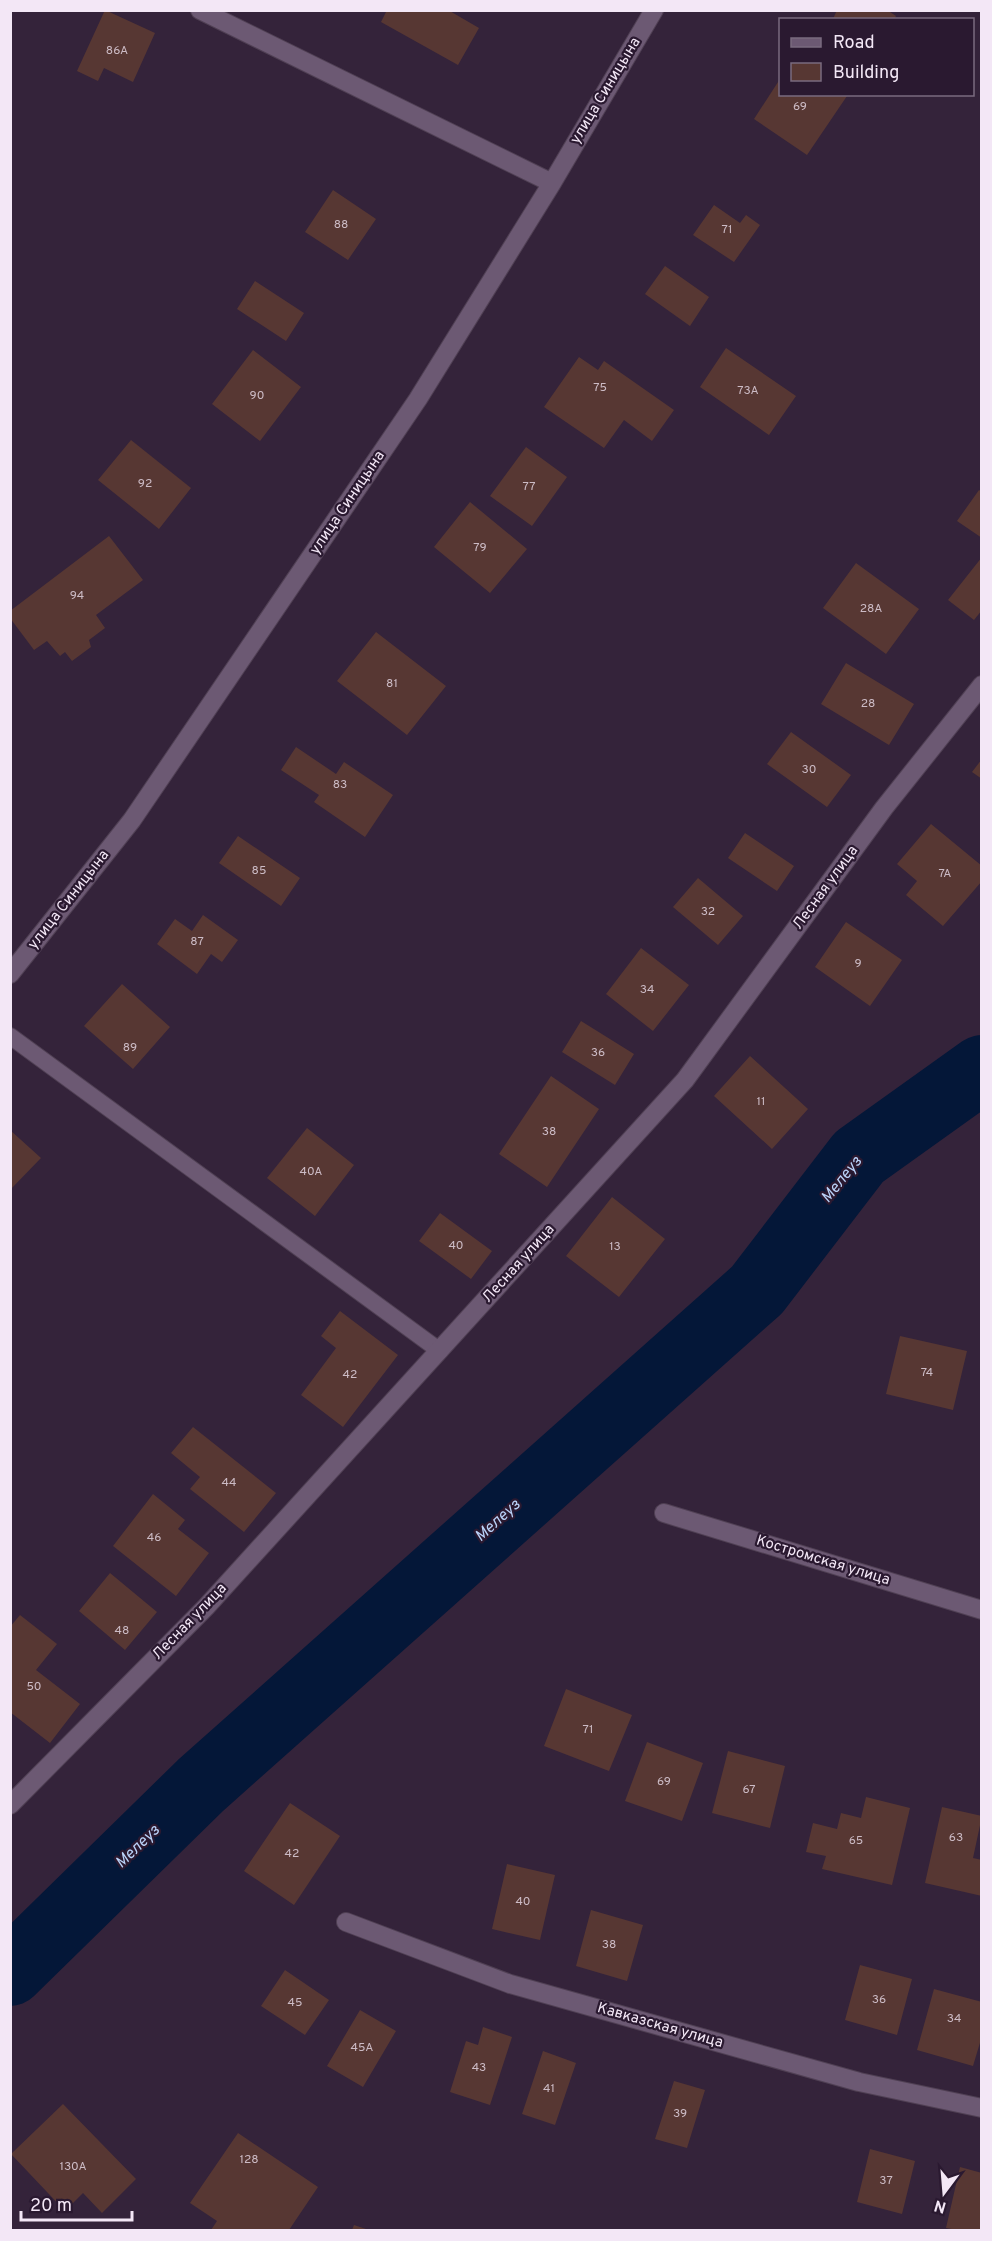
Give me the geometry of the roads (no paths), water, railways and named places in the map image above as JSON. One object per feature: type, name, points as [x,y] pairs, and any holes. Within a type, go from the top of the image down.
[{"type":"street","points":[[200,10],[552,183]]},
{"type":"street","name":"улица Синицына","points":[[10,974],[132,820],[418,399],[552,183],[654,10]]},
{"type":"street","name":"Лесная улица","points":[[10,1805],[206,1607],[685,1080],[884,808],[981,685]]},
{"type":"street","name":"Костромская улица","points":[[664,1513],[981,1610]]},
{"type":"street","name":"Кавказская улица","points":[[346,1922],[510,1984],[859,2082],[981,2108]]},
{"type":"lane","points":[[10,1036],[441,1351]]},
{"type":"waterway","name":"Мелеуз","points":[[10,1972],[201,1785],[757,1290],[859,1157],[982,1069]]}]
